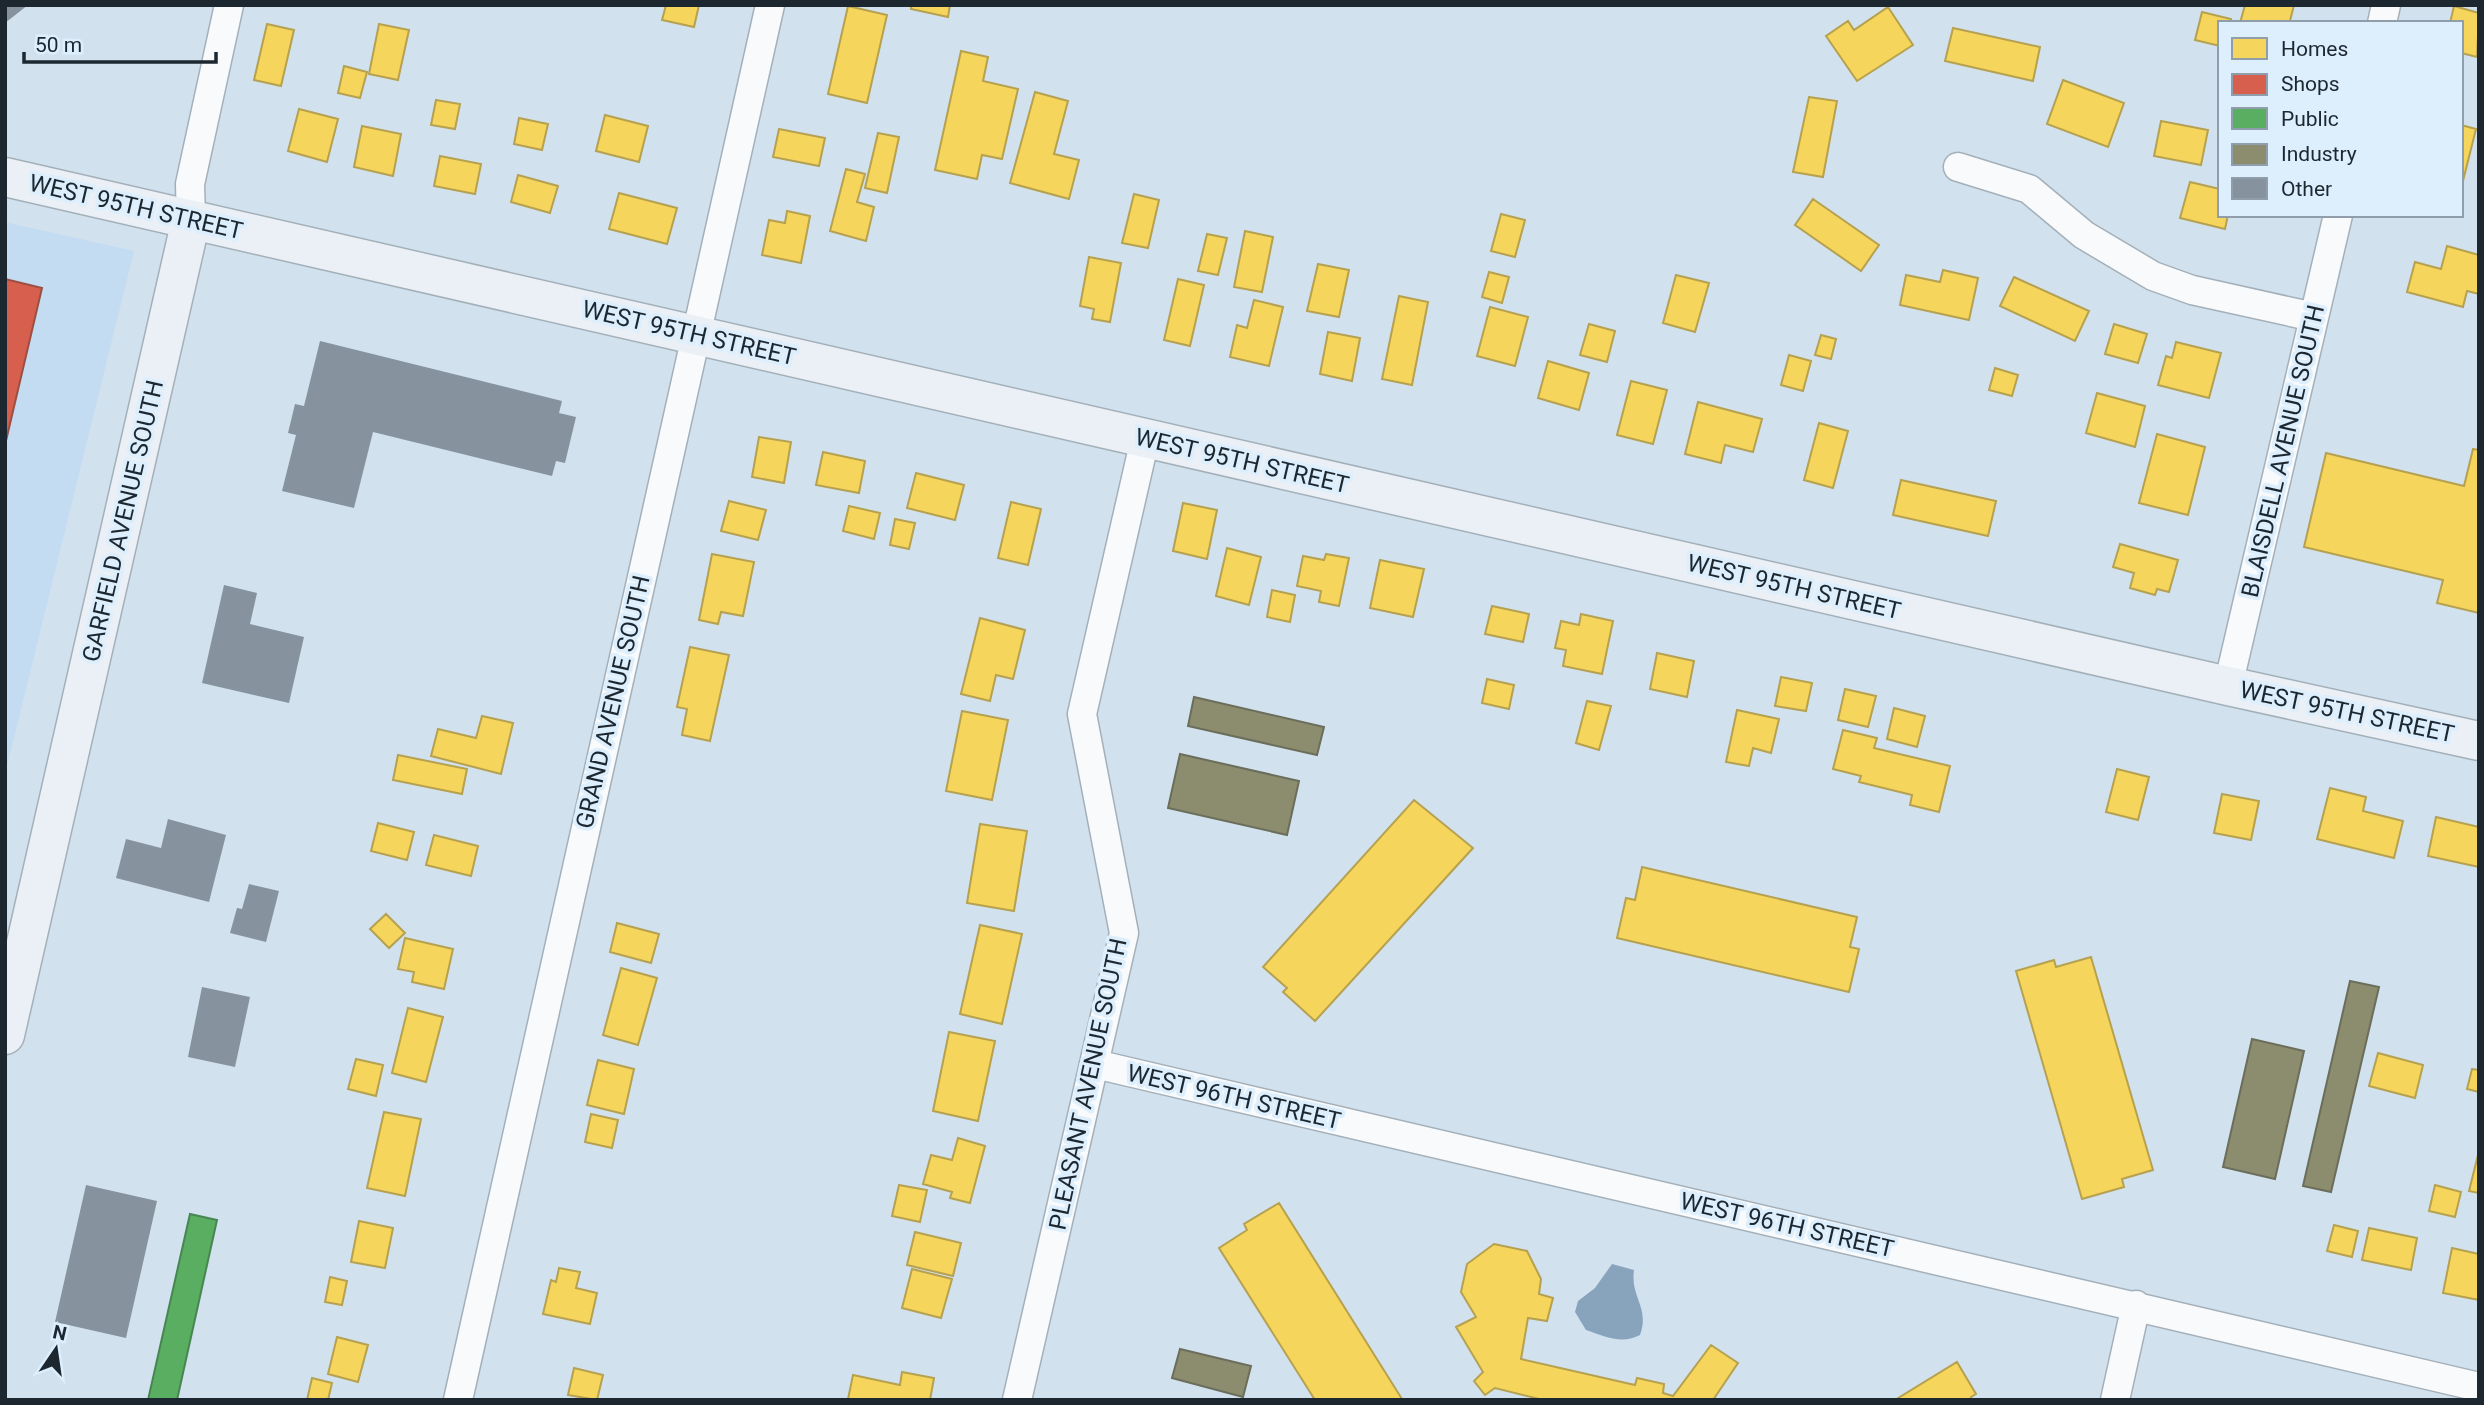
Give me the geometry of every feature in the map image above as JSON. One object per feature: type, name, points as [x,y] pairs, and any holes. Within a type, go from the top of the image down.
[{"type":"street","name":"GARFIELD AVENUE SOUTH","points":[[5,1035],[191,220],[190,184],[229,5]]},
{"type":"street","name":"GRAND AVENUE SOUTH","points":[[458,1400],[770,5]]},
{"type":"street","points":[[1958,167],[2029,189],[2084,235],[2152,276],[2192,290],[2314,317]]},
{"type":"street","name":"WEST 95TH STREET","points":[[5,177],[2228,686],[2479,741]]},
{"type":"street","name":"BLAISDELL AVENUE SOUTH","points":[[2228,686],[2338,217]]},
{"type":"street","name":"PLEASANT AVENUE SOUTH","points":[[1017,1400],[1124,933],[1082,714],[1145,439]]},
{"type":"street","name":"WEST 96TH STREET","points":[[1094,1064],[2479,1387]]},
{"type":"street","points":[[2115,1400],[2136,1305]]},
{"type":"shaded area","points":[[5,222],[134,251],[5,774]]},
{"type":"shaded area","points":[[1612,1264],[1634,1270],[1635,1288],[1643,1317],[1640,1335],[1633,1338],[1613,1338],[1586,1330],[1575,1312],[1578,1301],[1595,1288]]},
{"type":"building: Homes","points":[[666,5],[699,5],[694,27],[662,20]]},
{"type":"building: Homes","points":[[911,5],[950,5],[948,17],[911,9]]},
{"type":"building: Homes","points":[[2245,5],[2294,5],[2290,21],[2241,21]]},
{"type":"building: Homes","points":[[848,6],[887,15],[867,103],[828,94]]},
{"type":"building: Homes","points":[[2454,6],[2479,13],[2477,57],[2463,54],[2463,21],[2450,21]]},
{"type":"building: Homes","points":[[1888,7],[1913,45],[1857,81],[1826,36],[1848,21],[1854,30]]},
{"type":"building: Homes","points":[[2202,12],[2231,19],[2218,21],[2218,46],[2195,40]]},
{"type":"building: Homes","points":[[267,24],[294,30],[281,86],[254,80]]},
{"type":"building: Homes","points":[[379,24],[409,30],[398,80],[369,74]]},
{"type":"building: Homes","points":[[1953,28],[2040,47],[2033,81],[1945,61]]},
{"type":"building: Homes","points":[[961,51],[988,57],[983,81],[1018,89],[1002,159],[982,155],[977,179],[935,170]]},
{"type":"building: Homes","points":[[344,66],[367,72],[360,98],[338,93]]},
{"type":"building: Homes","points":[[2063,80],[2124,103],[2108,147],[2047,124]]},
{"type":"building: Homes","points":[[1035,92],[1068,101],[1054,154],[1079,160],[1069,199],[1010,183]]},
{"type":"building: Homes","points":[[1809,97],[1837,101],[1823,177],[1793,172]]},
{"type":"building: Homes","points":[[436,100],[460,104],[455,129],[431,125]]},
{"type":"building: Homes","points":[[299,109],[338,119],[327,162],[288,151]]},
{"type":"building: Homes","points":[[605,115],[648,126],[639,162],[596,151]]},
{"type":"building: Homes","points":[[519,118],[548,124],[542,150],[514,144]]},
{"type":"building: Homes","points":[[2161,121],[2208,130],[2201,165],[2154,156]]},
{"type":"building: Homes","points":[[362,126],[401,134],[393,176],[354,167]]},
{"type":"building: Homes","points":[[2463,126],[2476,129],[2463,181]]},
{"type":"building: Homes","points":[[779,129],[825,138],[819,166],[773,157]]},
{"type":"building: Homes","points":[[878,133],[899,137],[887,193],[865,188]]},
{"type":"building: Homes","points":[[440,156],[481,164],[475,194],[434,186]]},
{"type":"building: Homes","points":[[846,169],[865,174],[857,202],[874,207],[866,241],[830,231]]},
{"type":"building: Homes","points":[[518,175],[558,186],[550,213],[511,202]]},
{"type":"building: Homes","points":[[2190,182],[2218,189],[2218,217],[2228,217],[2225,229],[2180,218]]},
{"type":"building: Homes","points":[[619,193],[677,208],[667,244],[609,229]]},
{"type":"building: Homes","points":[[1134,194],[1159,200],[1148,248],[1122,243]]},
{"type":"building: Homes","points":[[1813,199],[1879,245],[1861,271],[1795,225]]},
{"type":"building: Homes","points":[[787,211],[810,216],[801,263],[762,255],[769,220],[785,223]]},
{"type":"building: Homes","points":[[1501,214],[1525,220],[1515,257],[1491,251]]},
{"type":"building: Homes","points":[[1245,231],[1273,237],[1262,292],[1234,287]]},
{"type":"building: Homes","points":[[1207,234],[1227,238],[1218,275],[1198,271]]},
{"type":"building: Homes","points":[[2447,246],[2479,255],[2479,294],[2467,291],[2463,307],[2407,292],[2415,262],[2441,269]]},
{"type":"building: Homes","points":[[1089,257],[1121,263],[1110,322],[1092,319],[1094,309],[1080,306]]},
{"type":"building: Homes","points":[[1318,264],[1349,270],[1339,317],[1307,311]]},
{"type":"building: Homes","points":[[1943,270],[1978,278],[1969,320],[1900,305],[1906,275],[1940,282]]},
{"type":"building: Homes","points":[[1489,272],[1509,277],[1502,303],[1482,297]]},
{"type":"building: Homes","points":[[1676,275],[1709,283],[1695,332],[1663,323]]},
{"type":"building: Homes","points":[[2014,277],[2089,311],[2075,341],[2000,306]]},
{"type":"building: Homes","points":[[1178,279],[1204,285],[1190,346],[1164,340]]},
{"type":"building: Homes","points":[[1399,296],[1428,302],[1412,385],[1382,379]]},
{"type":"building: Homes","points":[[1254,300],[1283,307],[1269,366],[1230,357],[1237,325],[1247,328]]},
{"type":"building: Homes","points":[[1490,307],[1528,317],[1515,366],[1477,356]]},
{"type":"building: Homes","points":[[1589,324],[1615,331],[1607,362],[1580,355]]},
{"type":"building: Homes","points":[[2114,324],[2147,334],[2138,363],[2105,354]]},
{"type":"building: Homes","points":[[1328,332],[1360,338],[1352,381],[1320,374]]},
{"type":"building: Homes","points":[[1821,335],[1836,339],[1831,359],[1815,355]]},
{"type":"building: Homes","points":[[2176,342],[2221,353],[2209,398],[2158,385],[2166,356],[2172,358]]},
{"type":"building: Homes","points":[[1789,355],[1811,361],[1803,391],[1781,385]]},
{"type":"building: Homes","points":[[1548,361],[1589,373],[1579,410],[1538,398]]},
{"type":"building: Homes","points":[[1995,368],[2018,375],[2012,396],[1989,390]]},
{"type":"building: Homes","points":[[1631,381],[1667,390],[1653,444],[1617,435]]},
{"type":"building: Homes","points":[[2097,393],[2145,406],[2135,447],[2086,433]]},
{"type":"building: Homes","points":[[1698,402],[1762,419],[1753,452],[1725,445],[1721,463],[1685,454]]},
{"type":"building: Homes","points":[[1819,423],[1848,431],[1833,488],[1804,480]]},
{"type":"building: Homes","points":[[2157,434],[2205,447],[2188,515],[2139,503]]},
{"type":"building: Homes","points":[[759,437],[791,442],[784,483],[752,477]]},
{"type":"building: Homes","points":[[2473,449],[2479,450],[2479,613],[2437,603],[2443,580],[2304,547],[2326,453],[2464,486]]},
{"type":"building: Homes","points":[[823,452],[865,461],[859,493],[816,485]]},
{"type":"building: Homes","points":[[916,473],[964,485],[955,520],[907,508]]},
{"type":"building: Homes","points":[[1901,480],[1996,501],[1988,536],[1893,515]]},
{"type":"building: Homes","points":[[729,501],[766,510],[758,540],[721,531]]},
{"type":"building: Homes","points":[[1011,502],[1041,509],[1028,565],[998,558]]},
{"type":"building: Homes","points":[[1183,503],[1217,510],[1207,559],[1173,551]]},
{"type":"building: Homes","points":[[849,506],[880,513],[874,539],[843,531]]},
{"type":"building: Homes","points":[[895,519],[915,523],[909,549],[890,545]]},
{"type":"building: Homes","points":[[2120,544],[2178,560],[2169,592],[2157,589],[2155,595],[2130,588],[2134,573],[2113,567]]},
{"type":"building: Homes","points":[[1227,548],[1261,557],[1249,605],[1216,596]]},
{"type":"building: Homes","points":[[712,554],[754,562],[743,616],[721,612],[718,624],[699,620]]},
{"type":"building: Homes","points":[[1326,554],[1349,558],[1339,606],[1319,602],[1321,591],[1297,586],[1303,556],[1324,560]]},
{"type":"building: Homes","points":[[1380,560],[1424,569],[1413,617],[1370,608]]},
{"type":"building: Homes","points":[[1272,590],[1295,595],[1290,622],[1267,617]]},
{"type":"building: Homes","points":[[1492,606],[1529,614],[1523,642],[1485,634]]},
{"type":"building: Homes","points":[[1581,614],[1613,621],[1602,674],[1563,666],[1566,650],[1555,648],[1561,621],[1579,625]]},
{"type":"building: Homes","points":[[980,618],[1025,630],[1013,679],[996,675],[990,701],[961,694]]},
{"type":"building: Homes","points":[[690,647],[729,655],[710,741],[682,735],[687,709],[677,707]]},
{"type":"building: Homes","points":[[1657,653],[1694,661],[1687,697],[1650,689]]},
{"type":"building: Homes","points":[[1781,677],[1812,683],[1806,711],[1775,706]]},
{"type":"building: Homes","points":[[1487,679],[1514,685],[1509,709],[1482,703]]},
{"type":"building: Homes","points":[[1845,689],[1876,696],[1868,727],[1838,720]]},
{"type":"building: Homes","points":[[1587,701],[1611,706],[1599,750],[1576,743]]},
{"type":"building: Homes","points":[[1894,708],[1925,716],[1917,747],[1887,739]]},
{"type":"building: Homes","points":[[1737,710],[1779,719],[1771,753],[1753,748],[1749,766],[1726,762]]},
{"type":"building: Homes","points":[[962,711],[1008,720],[992,800],[946,791]]},
{"type":"building: Homes","points":[[482,716],[513,723],[501,774],[431,756],[438,729],[476,738]]},
{"type":"building: Homes","points":[[1843,730],[1877,738],[1874,748],[1950,766],[1939,812],[1910,805],[1912,795],[1859,782],[1861,776],[1833,769]]},
{"type":"building: Homes","points":[[398,755],[467,769],[462,794],[393,780]]},
{"type":"building: Homes","points":[[2117,769],[2149,777],[2138,820],[2106,812]]},
{"type":"building: Homes","points":[[2330,788],[2366,797],[2363,811],[2403,821],[2394,858],[2317,839]]},
{"type":"building: Homes","points":[[2222,794],[2259,801],[2251,840],[2214,833]]},
{"type":"building: Homes","points":[[1414,800],[1473,848],[1315,1021],[1283,992],[1287,988],[1263,967]]},
{"type":"building: Homes","points":[[2436,817],[2479,827],[2479,867],[2428,856]]},
{"type":"building: Homes","points":[[378,823],[414,832],[407,860],[371,851]]},
{"type":"building: Homes","points":[[980,824],[1027,831],[1014,911],[967,903]]},
{"type":"building: Homes","points":[[434,835],[478,846],[471,876],[426,865]]},
{"type":"building: Homes","points":[[1642,867],[1857,917],[1850,947],[1859,949],[1849,992],[1617,938],[1626,898],[1635,900]]},
{"type":"building: Homes","points":[[386,914],[405,933],[389,948],[370,929]]},
{"type":"building: Homes","points":[[617,923],[659,934],[651,963],[610,952]]},
{"type":"building: Homes","points":[[980,925],[1022,934],[1002,1024],[960,1014]]},
{"type":"building: Homes","points":[[405,938],[453,949],[444,989],[412,982],[414,972],[398,969]]},
{"type":"building: Homes","points":[[2091,957],[2153,1170],[2122,1179],[2124,1187],[2082,1199],[2016,971],[2054,960],[2056,967]]},
{"type":"building: Homes","points":[[621,968],[657,978],[638,1045],[603,1035]]},
{"type":"building: Homes","points":[[408,1008],[443,1017],[426,1082],[392,1073]]},
{"type":"building: Homes","points":[[949,1032],[995,1041],[978,1121],[933,1111]]},
{"type":"building: Homes","points":[[2378,1053],[2423,1065],[2415,1098],[2369,1086]]},
{"type":"building: Homes","points":[[356,1059],[383,1065],[376,1096],[348,1089]]},
{"type":"building: Homes","points":[[598,1060],[634,1069],[624,1114],[587,1105]]},
{"type":"building: Homes","points":[[2472,1069],[2479,1070],[2479,1092],[2467,1089]]},
{"type":"building: Homes","points":[[384,1112],[421,1119],[405,1196],[367,1188]]},
{"type":"building: Homes","points":[[591,1114],[618,1120],[612,1148],[585,1142]]},
{"type":"building: Homes","points":[[958,1138],[985,1146],[970,1203],[950,1198],[952,1192],[923,1184],[931,1155],[952,1160]]},
{"type":"building: Homes","points":[[2479,1151],[2479,1193],[2469,1191]]},
{"type":"building: Homes","points":[[899,1185],[927,1190],[920,1222],[892,1216]]},
{"type":"building: Homes","points":[[2435,1185],[2461,1192],[2455,1217],[2429,1211]]},
{"type":"building: Homes","points":[[1279,1203],[1401,1400],[1315,1400],[1219,1248],[1247,1230],[1244,1224]]},
{"type":"building: Homes","points":[[359,1221],[393,1228],[385,1268],[351,1262]]},
{"type":"building: Homes","points":[[2334,1225],[2358,1231],[2352,1257],[2327,1251]]},
{"type":"building: Homes","points":[[2369,1228],[2417,1238],[2411,1270],[2362,1260]]},
{"type":"building: Homes","points":[[915,1232],[961,1243],[953,1276],[907,1265]]},
{"type":"building: Homes","points":[[1494,1244],[1527,1251],[1541,1279],[1539,1294],[1553,1298],[1547,1321],[1528,1318],[1521,1359],[1635,1385],[1637,1378],[1664,1384],[1663,1393],[1673,1396],[1711,1345],[1738,1363],[1713,1400],[1543,1400],[1495,1388],[1485,1395],[1474,1381],[1483,1372],[1456,1327],[1476,1317],[1461,1292],[1467,1264]]},
{"type":"building: Homes","points":[[2452,1248],[2479,1254],[2479,1300],[2443,1293]]},
{"type":"building: Homes","points":[[559,1268],[580,1272],[576,1288],[597,1293],[590,1324],[543,1314],[551,1280],[556,1282]]},
{"type":"building: Homes","points":[[912,1269],[952,1279],[941,1318],[902,1308]]},
{"type":"building: Homes","points":[[330,1277],[347,1281],[342,1305],[325,1302]]},
{"type":"building: Homes","points":[[337,1337],[368,1345],[358,1382],[328,1374]]},
{"type":"building: Homes","points":[[1957,1362],[1976,1394],[1971,1397],[1973,1400],[1895,1400]]},
{"type":"building: Homes","points":[[574,1368],[603,1375],[597,1400],[568,1395]]},
{"type":"building: Homes","points":[[902,1372],[934,1378],[930,1400],[848,1399],[853,1375],[900,1385]]},
{"type":"building: Homes","points":[[312,1378],[332,1383],[328,1400],[307,1400]]},
{"type":"building: Shops","points":[[5,279],[42,288],[5,445]]},
{"type":"building: Public","points":[[190,1214],[217,1220],[177,1400],[148,1400]]},
{"type":"building: Industry","points":[[1194,697],[1324,727],[1317,755],[1188,726]]},
{"type":"building: Industry","points":[[1180,754],[1299,781],[1287,835],[1168,808]]},
{"type":"building: Industry","points":[[2350,981],[2379,987],[2331,1192],[2303,1186]]},
{"type":"building: Industry","points":[[2252,1039],[2304,1051],[2275,1179],[2223,1167]]},
{"type":"building: Industry","points":[[1180,1349],[1251,1366],[1243,1397],[1172,1378]]},
{"type":"building: Other","points":[[5,5],[28,5],[5,23]]},
{"type":"building: Other","points":[[320,341],[562,401],[559,413],[576,417],[565,463],[556,461],[552,476],[373,432],[354,508],[282,491],[296,435],[288,433],[295,404],[304,406]]},
{"type":"building: Other","points":[[224,585],[257,593],[250,624],[304,637],[289,703],[202,683]]},
{"type":"building: Other","points":[[168,819],[226,835],[209,902],[116,878],[126,839],[161,848]]},
{"type":"building: Other","points":[[249,884],[279,891],[266,942],[230,933],[237,908],[242,909]]},
{"type":"building: Other","points":[[202,987],[250,997],[235,1067],[188,1057]]},
{"type":"building: Other","points":[[86,1185],[157,1201],[126,1338],[55,1322]]}]
